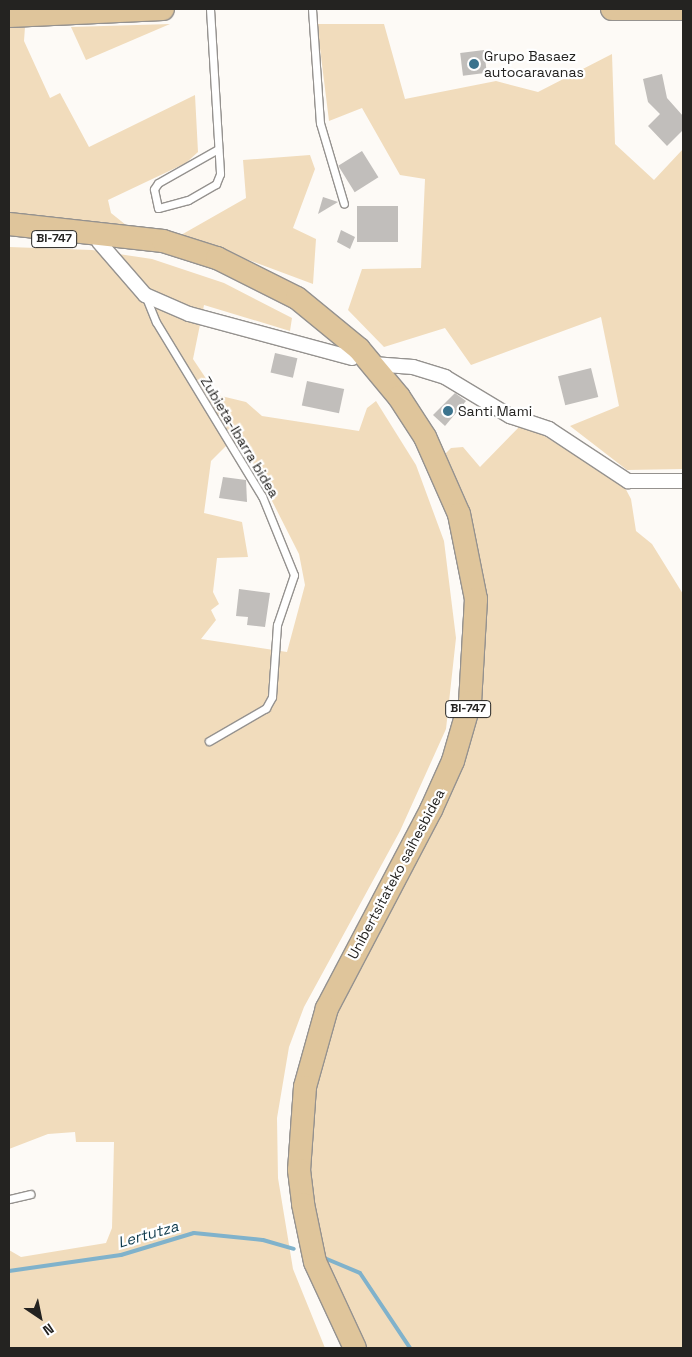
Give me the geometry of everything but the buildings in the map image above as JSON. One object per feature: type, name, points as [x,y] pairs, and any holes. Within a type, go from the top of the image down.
[{"type":"main road","points":[[9,16],[163,9]]},
{"type":"main road","points":[[612,9],[683,9]]},
{"type":"main road","name":"Unibertsitateko saihesbidea","points":[[9,224],[141,236],[217,258],[297,298],[325,318],[426,437],[459,514],[471,561],[477,638],[470,702],[453,761],[409,855],[327,1008],[305,1087],[299,1170],[303,1204],[315,1262],[355,1348]]},
{"type":"main road","name":"Unibertsitateko saihesbidea","points":[[9,236],[99,242],[163,253],[258,288],[293,308],[363,361],[414,439],[446,509],[462,576],[466,648],[457,709],[436,775],[409,834],[330,976],[309,1023],[298,1068],[287,1173],[295,1225],[307,1270],[342,1348]]},
{"type":"street","points":[[99,242],[145,295],[189,314],[363,361],[413,367],[445,377],[510,416],[549,429],[628,481],[683,482]]},
{"type":"lane","points":[[210,9],[220,174],[216,184],[188,200],[158,208],[154,189],[158,183],[218,149]]},
{"type":"lane","points":[[312,9],[320,123],[344,204]]},
{"type":"lane","name":"Zubieta-Ibarra bidea","points":[[145,295],[156,322],[262,496],[294,575],[277,625],[272,697],[266,708],[210,741]]},
{"type":"lane","points":[[9,1199],[30,1194]]},
{"type":"shaded area","points":[[170,24],[86,60],[71,27]]},
{"type":"shaded area","points":[[317,24],[384,24],[405,99],[496,81],[538,92],[612,54],[615,144],[654,180],[683,149],[683,469],[627,470],[570,426],[619,406],[601,317],[471,365],[445,328],[384,347],[348,310],[362,269],[421,268],[425,179],[400,175],[362,108],[329,121]]},
{"type":"shaded area","points":[[25,27],[24,41],[50,98],[60,93],[89,147],[195,95],[198,152],[186,163],[108,200],[111,213],[126,225],[9,217],[9,28]]},
{"type":"shaded area","points":[[310,155],[315,169],[293,228],[316,239],[313,284],[181,235],[246,198],[243,160]]},
{"type":"shaded area","points":[[9,247],[92,250],[152,259],[224,283],[292,318],[290,331],[204,305],[193,359],[217,395],[246,402],[262,416],[359,431],[367,408],[376,401],[416,465],[444,541],[456,638],[446,729],[400,831],[304,1007],[289,1047],[277,1118],[278,1178],[293,1269],[325,1348],[9,1348],[9,1250],[21,1257],[106,1243],[112,1228],[114,1142],[76,1142],[75,1132],[48,1134],[9,1149]],"holes":[[[238,434],[299,554],[305,585],[287,652],[201,639],[216,620],[211,610],[219,604],[213,592],[217,558],[248,557],[242,522],[204,513],[211,461]]]},
{"type":"shaded area","points":[[523,423],[623,484],[631,499],[636,531],[652,544],[683,594],[683,1348],[365,1348],[325,1268],[311,1212],[309,1113],[336,1016],[445,806],[479,684],[444,455],[451,448],[463,447],[480,467]]},
{"type":"waterway","name":"Lertutza","points":[[9,1271],[121,1255],[194,1233],[263,1240],[294,1249]]},
{"type":"waterway","name":"Lertutza","points":[[322,1257],[360,1273],[410,1348]]},
{"type":"place","name":"Grupo Basaez autocaravanas","points":[[474,64]]},
{"type":"place","name":"Santi Mami","points":[[448,411]]}]
